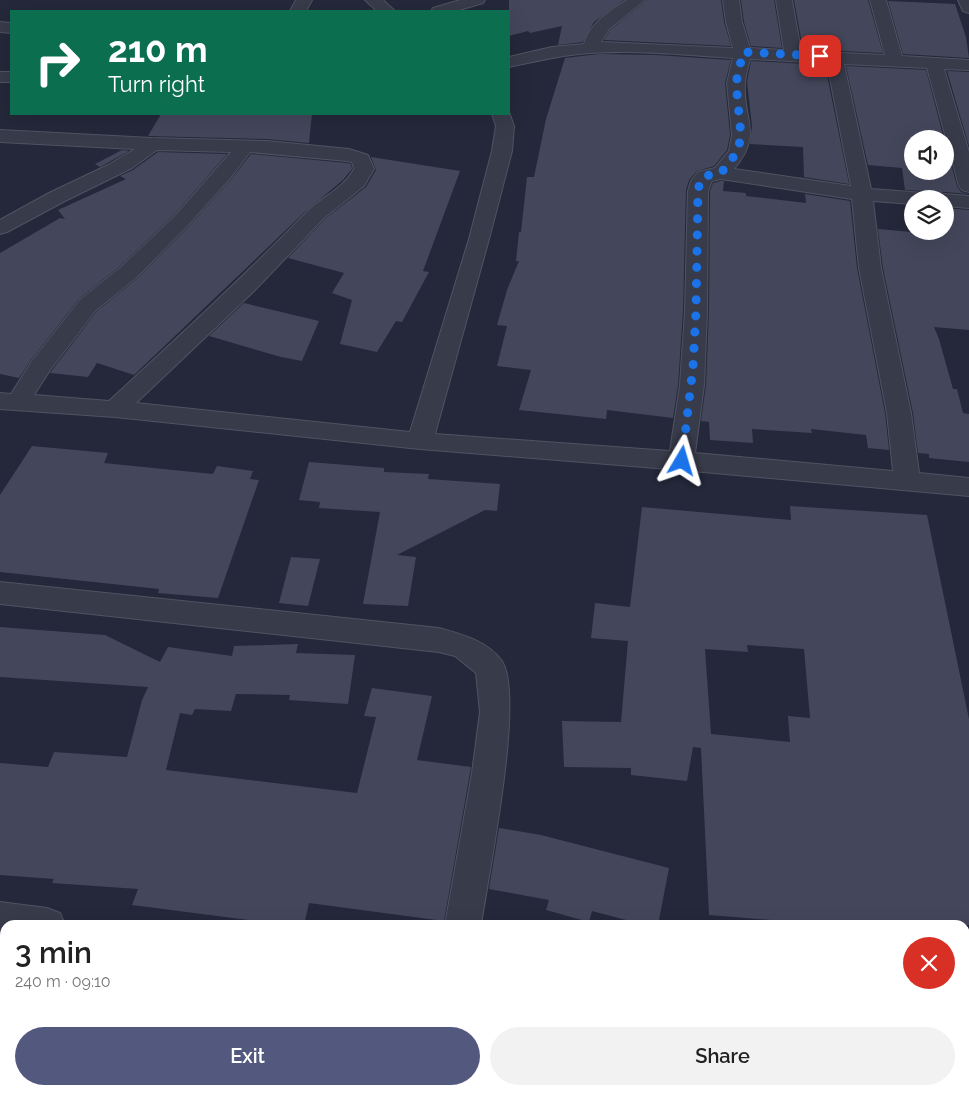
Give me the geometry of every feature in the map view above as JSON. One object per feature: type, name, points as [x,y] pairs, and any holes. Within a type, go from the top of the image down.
[{"type":"street","points":[[373,0],[386,10]]},
{"type":"street","points":[[442,10],[477,0]]},
{"type":"street","points":[[592,47],[593,38],[606,23],[637,0]]},
{"type":"street","points":[[721,173],[738,151],[741,135],[736,83],[743,52],[734,22],[731,0]]},
{"type":"street","points":[[784,0],[793,54]]},
{"type":"street","points":[[878,0],[895,61]]},
{"type":"street","points":[[966,0],[969,8]]},
{"type":"street","points":[[510,62],[551,52],[592,47],[793,54],[969,65]]},
{"type":"street","points":[[834,57],[862,194],[870,268],[899,413],[906,480]]},
{"type":"street","points":[[934,63],[969,186]]},
{"type":"street","points":[[420,441],[479,239],[502,151],[505,126],[501,115]]},
{"type":"street","points":[[0,136],[152,144],[293,148],[349,155],[361,159],[364,168],[357,182],[318,214],[246,286],[114,409]]},
{"type":"street","points":[[0,228],[37,206],[124,166],[138,158],[152,144]]},
{"type":"street","points":[[8,402],[40,366],[88,305],[129,272],[182,220],[226,172],[244,147]]},
{"type":"street","points":[[682,461],[692,376],[696,311],[698,191],[700,181],[705,176],[721,173],[862,194],[904,197]]},
{"type":"street","points":[[954,201],[969,202]]},
{"type":"street","points":[[8,402],[114,409],[420,441],[682,461],[969,487]]},
{"type":"street","points":[[0,593],[274,624],[439,640],[465,647],[490,668],[495,712],[488,772],[465,920]]},
{"type":"building","points":[[509,0],[624,0],[594,22],[583,42],[558,45],[562,26],[510,36]]},
{"type":"building","points":[[647,0],[721,0],[724,22],[731,46],[604,40],[610,30]]},
{"type":"building","points":[[741,0],[774,0],[782,48],[751,46],[744,22]]},
{"type":"building","points":[[794,0],[868,0],[883,53],[803,49]]},
{"type":"building","points":[[888,1],[955,4],[966,37],[969,58],[903,54]]},
{"type":"building","points":[[599,54],[656,55],[731,60],[725,83],[730,135],[727,150],[714,166],[697,171],[689,180],[686,190],[683,311],[678,385],[673,418],[607,410],[606,419],[519,410],[531,370],[497,366],[507,326],[497,325],[507,290],[519,261],[516,261],[527,177],[534,177],[546,119],[565,58]]},
{"type":"building","points":[[751,61],[825,65],[849,184],[804,177],[803,147],[750,144],[752,126],[747,82]]},
{"type":"building","points":[[846,66],[926,70],[942,130],[904,130],[904,180],[954,180],[954,175],[961,192],[969,194],[954,193],[954,190],[905,190],[902,168],[868,165]]},
{"type":"building","points":[[947,71],[969,72],[969,146]]},
{"type":"building","points":[[160,115],[312,115],[309,143],[267,139],[148,136]]},
{"type":"building","points":[[122,150],[129,151],[100,167],[95,164]]},
{"type":"building","points":[[158,152],[227,154],[174,215],[120,266],[79,299],[19,378],[0,374],[0,253],[60,218],[65,219],[58,210],[126,179],[120,176],[133,170]]},
{"type":"building","points":[[251,154],[347,163],[351,164],[352,169],[343,180],[306,211],[134,375],[97,363],[88,377],[50,373],[97,311],[138,278],[190,225]]},
{"type":"building","points":[[371,157],[460,171],[423,271],[429,272],[402,322],[396,321],[377,352],[340,344],[352,300],[332,293],[344,273],[288,258],[325,219],[366,187],[376,170]]},
{"type":"building","points":[[724,181],[723,191],[746,193],[746,196],[806,203],[805,194],[850,201],[857,268],[885,413],[889,450],[868,448],[866,435],[811,429],[812,433],[752,429],[753,443],[710,440],[709,422],[701,421],[706,385],[709,311],[710,191],[713,183]]},
{"type":"building","points":[[954,209],[969,210],[969,330],[934,327],[953,389],[957,389],[963,413],[969,414],[969,462],[929,458],[929,454],[918,453],[913,413],[883,268],[878,229],[904,231],[904,240],[954,240]]},
{"type":"building","points":[[244,303],[319,321],[302,361],[281,357],[209,336]]},
{"type":"building","points":[[32,446],[108,453],[104,463],[213,474],[217,466],[253,471],[250,479],[259,480],[218,598],[158,593],[159,589],[0,572],[0,495]]},
{"type":"building","points":[[309,462],[384,468],[384,472],[429,474],[428,479],[500,484],[497,511],[485,510],[397,555],[416,557],[408,606],[363,604],[380,512],[319,508],[320,502],[299,500]]},
{"type":"building","points":[[790,506],[927,515],[969,719],[969,920],[770,920],[709,915],[701,748],[693,747],[687,781],[631,775],[631,768],[564,767],[562,721],[621,722],[628,641],[591,638],[595,603],[630,607],[642,507],[791,520]],"holes":[[[747,645],[804,649],[810,718],[788,716],[790,742],[711,734],[705,649],[748,652]]]},
{"type":"building","points":[[291,557],[320,559],[308,606],[279,603]]},
{"type":"building","points":[[0,627],[105,635],[160,662],[168,647],[232,656],[234,646],[298,644],[296,653],[355,655],[348,704],[289,700],[290,695],[236,694],[231,711],[195,709],[192,715],[180,713],[166,770],[357,793],[376,717],[364,716],[372,688],[432,696],[417,760],[471,767],[444,920],[309,903],[305,920],[249,920],[132,905],[138,889],[52,883],[54,879],[0,875],[0,763],[48,767],[54,752],[127,757],[142,700],[148,687],[0,677]]},
{"type":"building","points":[[499,828],[541,835],[669,868],[659,920],[626,920],[592,911],[590,920],[582,920],[546,910],[549,900],[489,889]]},
{"type":"route","points":[[682,461],[692,385],[696,311],[698,191],[700,181],[705,176],[721,173],[738,151],[741,135],[736,83],[743,52],[820,56]]}]
